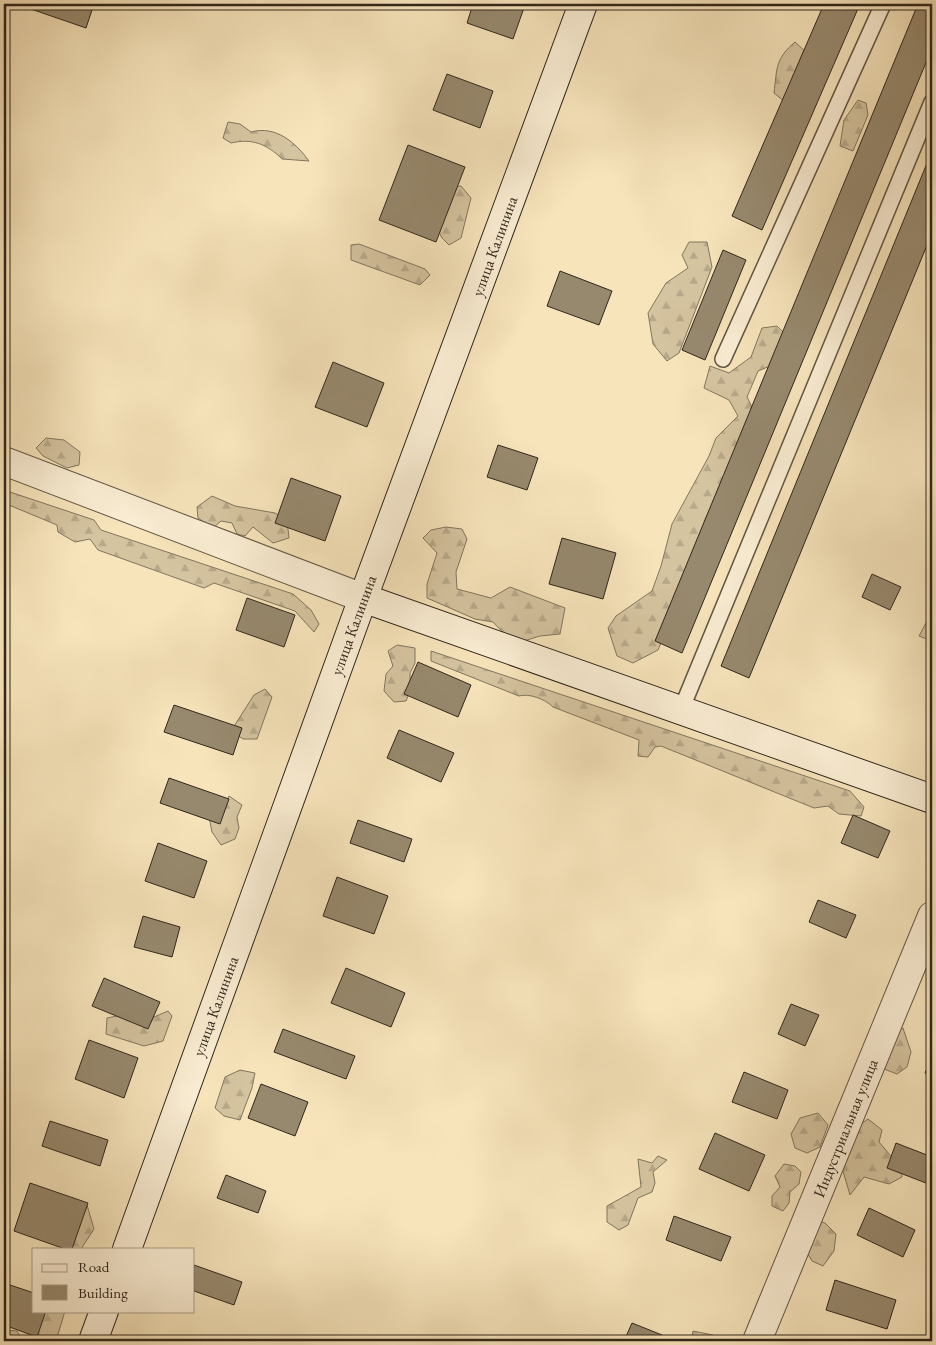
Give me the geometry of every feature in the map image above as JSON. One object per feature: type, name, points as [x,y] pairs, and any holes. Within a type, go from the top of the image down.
[{"type":"street","name":"улица Калинина","points":[[127,1248],[363,598],[583,4]]},
{"type":"street","points":[[4,461],[363,598],[932,799]]},
{"type":"street","name":"Индустриальная улица","points":[[757,1341],[932,916]]},
{"type":"street","points":[[93,1341],[104,1312]]},
{"type":"lane","points":[[723,359],[882,4]]},
{"type":"lane","points":[[681,710],[932,102]]},
{"type":"green space","points":[[795,42],[809,55],[785,102],[774,93],[778,65],[788,48]]},
{"type":"green space","points":[[858,100],[866,103],[868,115],[853,151],[840,146],[844,120]]},
{"type":"green space","points":[[228,122],[240,124],[251,132],[260,130],[277,133],[292,142],[309,161],[282,159],[271,149],[252,142],[231,143],[223,138]]},
{"type":"green space","points":[[461,186],[471,198],[461,238],[449,245],[442,238],[436,226],[453,187]]},
{"type":"green space","points":[[689,242],[707,242],[712,267],[679,353],[667,361],[653,344],[648,313],[666,283],[688,268],[682,255]]},
{"type":"green space","points":[[359,244],[425,269],[430,275],[420,285],[351,260],[351,245]]},
{"type":"green space","points":[[777,326],[789,338],[777,363],[758,371],[747,397],[756,415],[658,650],[633,663],[617,656],[608,628],[616,616],[652,591],[672,524],[709,456],[716,438],[738,416],[729,400],[704,388],[710,366],[729,373],[751,357],[762,328]]},
{"type":"green space","points":[[46,438],[64,440],[80,452],[79,465],[67,468],[43,456],[36,448]]},
{"type":"green space","points":[[4,490],[94,520],[101,530],[293,594],[311,610],[319,624],[314,632],[295,611],[214,583],[204,588],[98,550],[90,539],[75,542],[58,532],[57,525],[4,503]]},
{"type":"green space","points":[[212,496],[235,506],[275,513],[287,520],[289,538],[273,543],[253,527],[245,536],[237,534],[232,523],[221,521],[213,528],[198,518],[197,507]]},
{"type":"green space","points":[[446,527],[462,529],[467,539],[456,572],[457,589],[491,598],[510,587],[565,608],[560,634],[540,636],[514,644],[493,622],[475,619],[427,598],[427,584],[437,553],[423,538],[431,530]]},
{"type":"green space","points":[[932,619],[932,641],[919,636],[927,621]]},
{"type":"green space","points":[[397,645],[415,648],[415,663],[410,673],[410,691],[406,701],[394,702],[384,691],[386,674],[393,666],[388,651]]},
{"type":"green space","points":[[431,651],[850,791],[864,807],[861,816],[839,814],[828,806],[814,808],[661,746],[655,747],[648,757],[638,756],[639,740],[553,707],[537,697],[519,696],[431,661]]},
{"type":"green space","points":[[265,689],[272,697],[257,739],[243,739],[231,731],[254,695]]},
{"type":"green space","points":[[229,796],[242,805],[237,817],[239,828],[235,839],[221,845],[212,832],[209,817],[224,809]]},
{"type":"green space","points":[[168,1011],[172,1016],[163,1041],[144,1046],[106,1034],[107,1018],[122,1015],[148,1027],[154,1017]]},
{"type":"green space","points":[[903,1028],[911,1052],[907,1067],[897,1074],[879,1067],[889,1034]]},
{"type":"green space","points":[[240,1070],[255,1073],[252,1088],[240,1120],[224,1116],[215,1108],[225,1077]]},
{"type":"green space","points":[[818,1113],[828,1125],[820,1147],[807,1153],[795,1148],[791,1134],[800,1118]]},
{"type":"green space","points":[[868,1119],[882,1130],[879,1142],[901,1168],[902,1177],[889,1184],[864,1177],[850,1195],[838,1154],[848,1133]]},
{"type":"green space","points":[[658,1156],[667,1160],[653,1172],[655,1183],[652,1192],[638,1198],[628,1225],[619,1230],[607,1222],[607,1206],[641,1187],[638,1159],[652,1163]]},
{"type":"green space","points":[[784,1164],[795,1166],[801,1172],[799,1184],[790,1192],[789,1203],[783,1211],[772,1206],[772,1196],[780,1187],[775,1176]]},
{"type":"green space","points":[[87,1205],[94,1229],[82,1248],[68,1248]]},
{"type":"green space","points":[[815,1220],[825,1223],[836,1234],[834,1251],[823,1266],[812,1261],[802,1244]]},
{"type":"green space","points":[[45,1312],[65,1312],[56,1341],[33,1341],[39,1337],[38,1321]]},
{"type":"green space","points":[[4,1330],[17,1331],[23,1341],[4,1341]]},
{"type":"green space","points":[[693,1331],[713,1335],[717,1341],[691,1341]]},
{"type":"building","points":[[30,4],[94,4],[86,28],[28,8]]},
{"type":"building","points":[[473,4],[525,5],[513,39],[467,23]]},
{"type":"building","points":[[824,4],[860,4],[762,230],[732,216]]},
{"type":"building","points":[[918,4],[932,4],[932,48],[682,653],[655,641]]},
{"type":"building","points":[[447,74],[493,91],[480,128],[433,110]]},
{"type":"building","points":[[408,145],[465,167],[436,242],[379,220]]},
{"type":"building","points":[[932,151],[932,233],[749,678],[721,666]]},
{"type":"building","points":[[723,250],[746,260],[705,360],[682,350]]},
{"type":"building","points":[[560,271],[612,291],[599,325],[547,306]]},
{"type":"building","points":[[333,362],[384,383],[367,427],[315,407]]},
{"type":"building","points":[[932,432],[932,447],[927,445]]},
{"type":"building","points":[[498,445],[538,458],[527,490],[487,477]]},
{"type":"building","points":[[291,478],[341,496],[325,541],[275,523]]},
{"type":"building","points":[[562,538],[616,553],[603,599],[549,584]]},
{"type":"building","points":[[872,574],[901,587],[890,610],[862,597]]},
{"type":"building","points":[[247,598],[295,615],[284,647],[236,630]]},
{"type":"building","points":[[418,662],[471,685],[458,717],[404,694]]},
{"type":"building","points":[[174,705],[242,728],[233,755],[164,732]]},
{"type":"building","points":[[399,730],[454,753],[441,782],[387,758]]},
{"type":"building","points":[[169,778],[229,799],[220,824],[160,803]]},
{"type":"building","points":[[853,815],[890,831],[878,858],[841,843]]},
{"type":"building","points":[[358,820],[412,839],[404,862],[350,843]]},
{"type":"building","points":[[158,843],[207,861],[194,898],[145,881]]},
{"type":"building","points":[[337,877],[388,896],[374,934],[323,916]]},
{"type":"building","points":[[818,900],[856,915],[846,938],[809,922]]},
{"type":"building","points":[[143,916],[180,927],[172,957],[134,947]]},
{"type":"building","points":[[346,968],[405,993],[391,1027],[331,1003]]},
{"type":"building","points":[[104,978],[160,1002],[148,1029],[92,1006]]},
{"type":"building","points":[[791,1004],[819,1015],[805,1046],[778,1034]]},
{"type":"building","points":[[283,1029],[355,1056],[346,1079],[274,1052]]},
{"type":"building","points":[[89,1040],[138,1058],[124,1098],[75,1079]]},
{"type":"building","points":[[932,1057],[932,1076],[925,1073]]},
{"type":"building","points":[[744,1072],[788,1090],[777,1119],[732,1102]]},
{"type":"building","points":[[261,1084],[308,1102],[295,1136],[248,1118]]},
{"type":"building","points":[[50,1121],[108,1140],[100,1166],[42,1146]]},
{"type":"building","points":[[715,1133],[765,1155],[749,1191],[699,1169]]},
{"type":"building","points":[[896,1143],[932,1157],[932,1167],[926,1183],[887,1168]]},
{"type":"building","points":[[226,1175],[266,1191],[258,1213],[217,1198]]},
{"type":"building","points":[[30,1183],[88,1203],[72,1248],[62,1248],[14,1231]]},
{"type":"building","points":[[869,1208],[915,1230],[903,1257],[857,1235]]},
{"type":"building","points":[[674,1216],[731,1237],[721,1261],[666,1240]]},
{"type":"building","points":[[195,1265],[242,1282],[234,1305],[195,1291]]},
{"type":"building","points":[[835,1280],[896,1300],[887,1329],[826,1310]]},
{"type":"building","points":[[4,1283],[32,1292],[32,1312],[46,1312],[37,1337],[4,1325]]},
{"type":"building","points":[[632,1323],[677,1341],[624,1341]]}]
